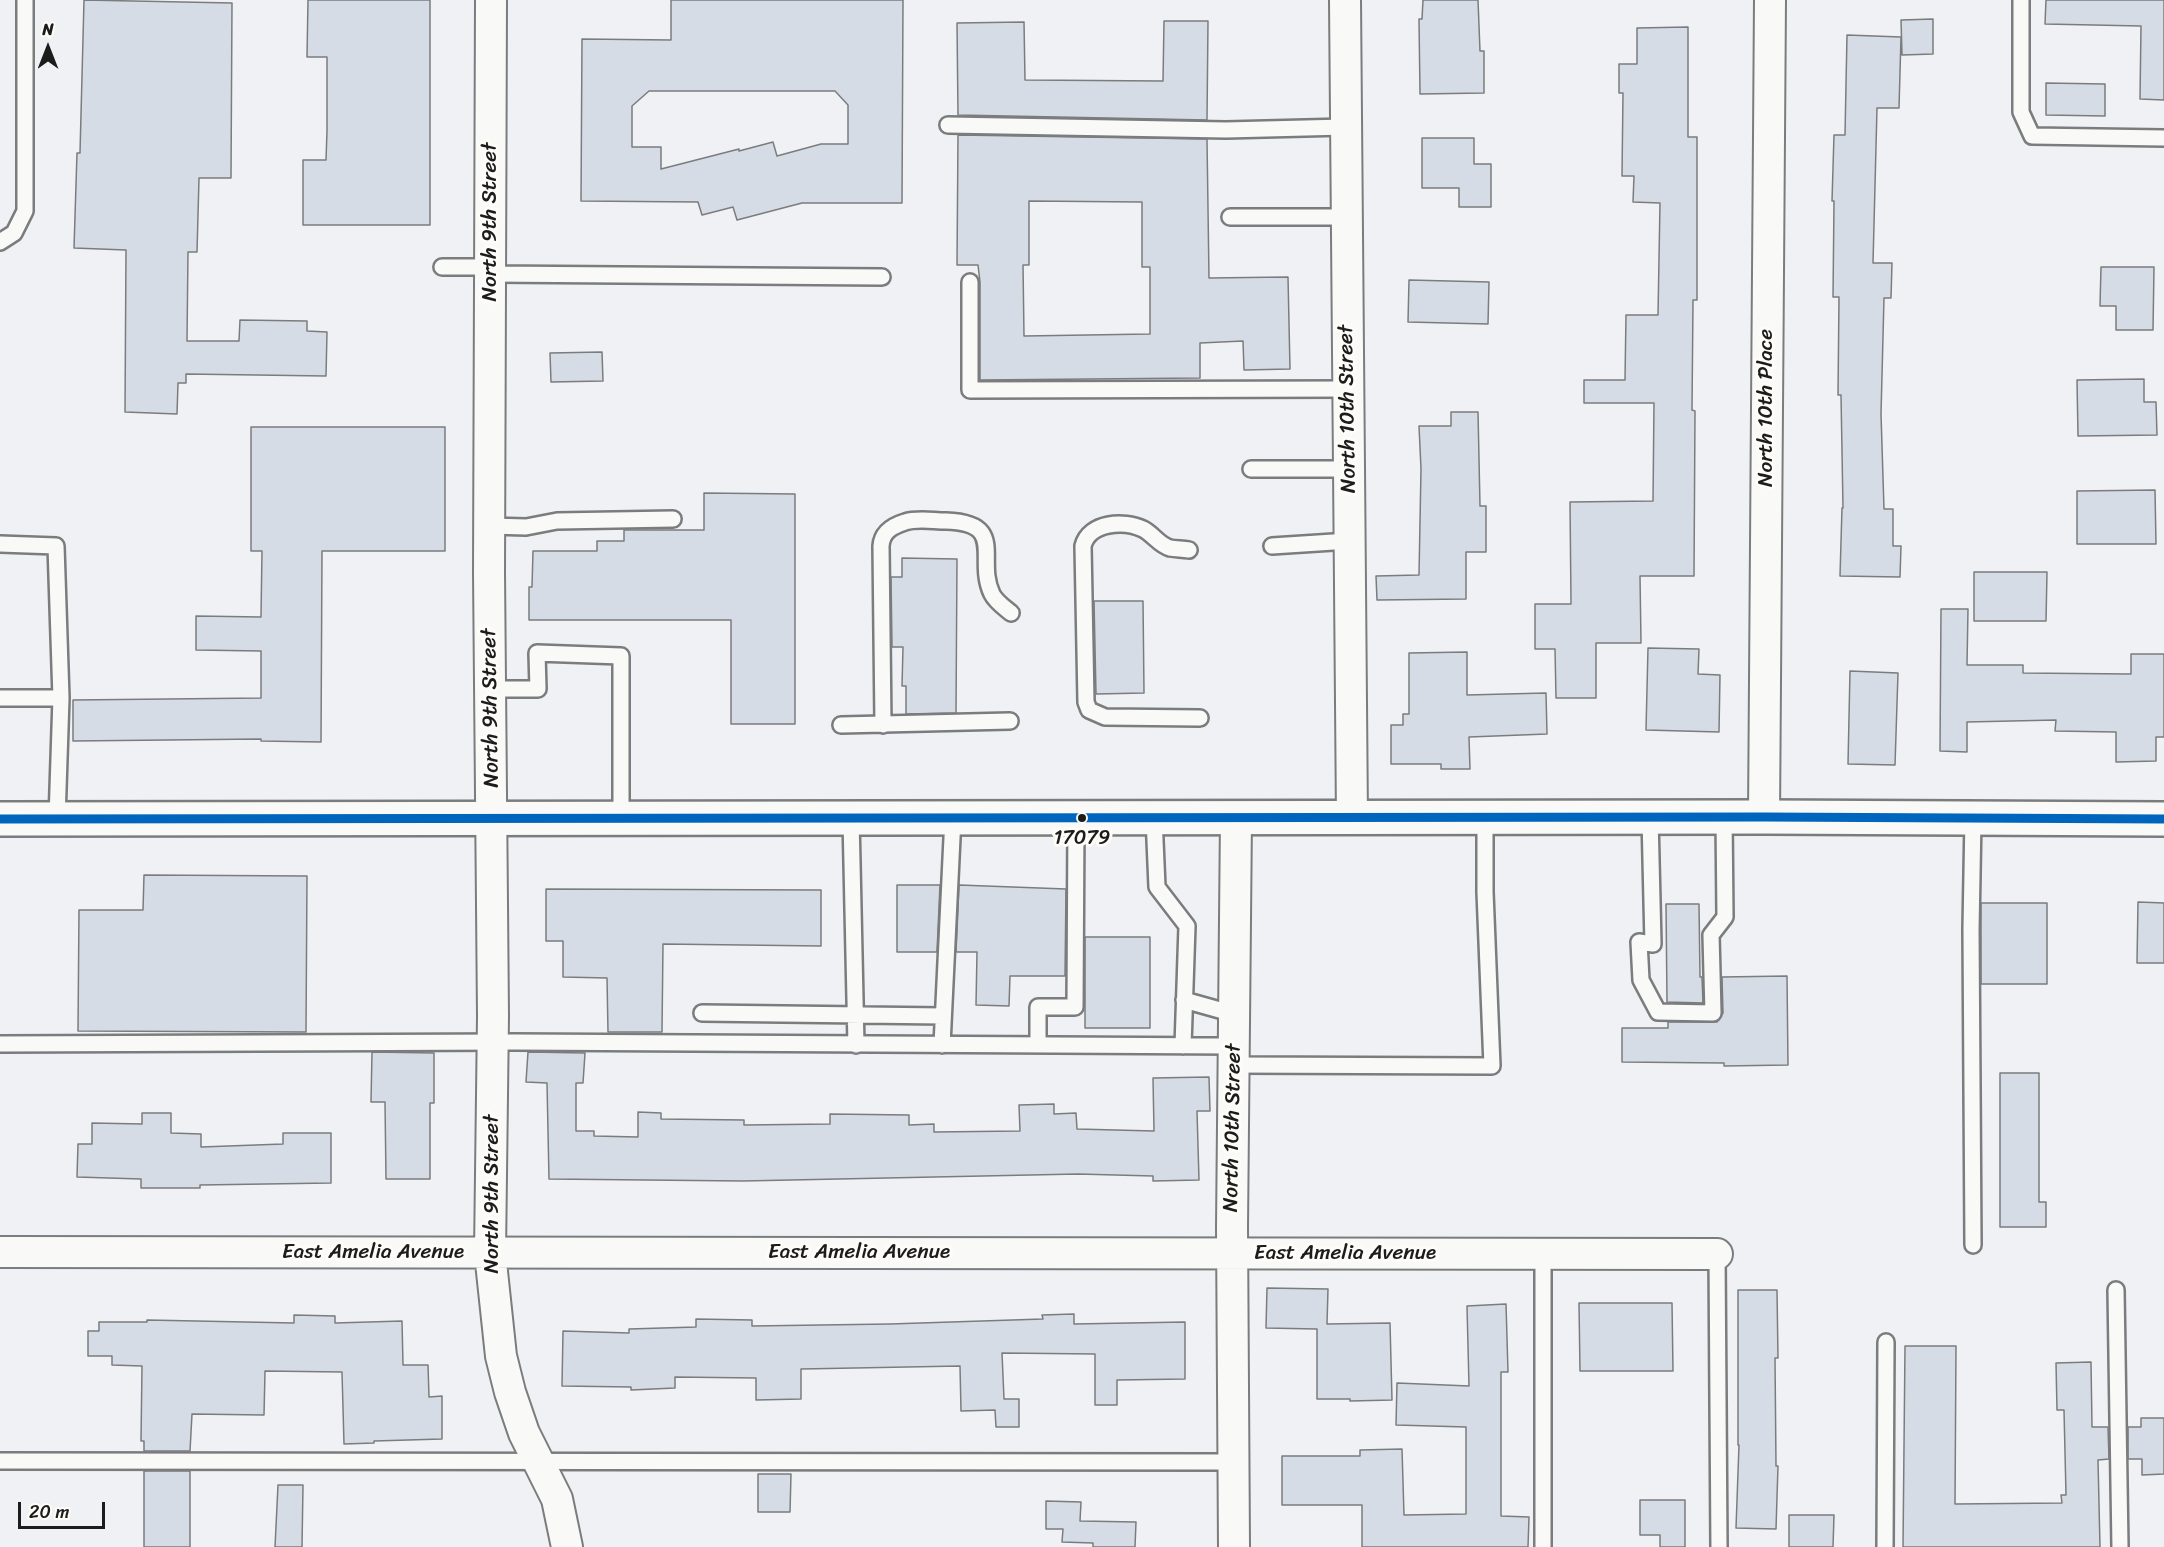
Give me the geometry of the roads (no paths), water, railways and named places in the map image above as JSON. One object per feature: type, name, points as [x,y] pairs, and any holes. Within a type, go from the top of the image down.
[{"type":"main road","points":[[0,819],[953,817],[2164,819]]},
{"type":"street","name":"North 9th Street","points":[[491,0],[490,526],[493,1042],[490,1253],[501,1356],[510,1392],[524,1433],[556,1499],[567,1547]]},
{"type":"street","name":"North 10th Street","points":[[1345,0],[1352,818]]},
{"type":"street","name":"North 10th Place","points":[[1764,817],[1770,0]]},
{"type":"street","name":"North 10th Street","points":[[1234,1547],[1232,1254],[1236,817]]},
{"type":"street","name":"East Amelia Avenue","points":[[0,1252],[1717,1254]]},
{"type":"lane","points":[[0,242],[14,233],[25,211],[26,0]]},
{"type":"lane","points":[[2021,0],[2021,112],[2032,136],[2164,138]]},
{"type":"lane","points":[[948,125],[1226,130],[1345,127]]},
{"type":"lane","points":[[1230,217],[1346,217]]},
{"type":"lane","points":[[442,267],[491,271],[882,277]]},
{"type":"lane","points":[[970,282],[970,390],[1348,389]]},
{"type":"lane","points":[[1251,469],[1348,469]]},
{"type":"lane","points":[[490,526],[526,527],[557,521],[673,519]]},
{"type":"lane","points":[[883,725],[881,546],[882,537],[886,532],[911,520],[951,521],[976,527],[984,534],[991,592],[1011,614]]},
{"type":"lane","points":[[1189,550],[1170,548],[1143,530],[1124,525],[1099,527],[1085,538],[1083,546],[1086,702],[1089,710],[1105,717],[1200,717]]},
{"type":"lane","points":[[1272,546],[1349,542]]},
{"type":"lane","points":[[0,543],[56,546],[61,698],[57,819]]},
{"type":"lane","points":[[491,689],[538,689],[537,653],[621,656],[621,818]]},
{"type":"lane","points":[[0,698],[61,698]]},
{"type":"lane","points":[[841,725],[1010,721]]},
{"type":"lane","points":[[942,1045],[953,817]]},
{"type":"lane","points":[[1038,1045],[1038,1007],[1075,1007],[1077,817]]},
{"type":"lane","points":[[1154,817],[1157,887],[1187,926],[1183,1046]]},
{"type":"lane","points":[[0,1044],[561,1042],[1183,1046],[1234,1056],[1492,1066],[1485,892],[1485,817]]},
{"type":"lane","points":[[1650,817],[1653,944],[1639,942],[1641,980],[1658,1012],[1713,1013],[1711,935],[1725,916],[1724,817]]},
{"type":"lane","points":[[851,818],[856,1045]]},
{"type":"lane","points":[[1973,818],[1971,941],[1973,1245]]},
{"type":"lane","points":[[1184,1000],[1234,1014]]},
{"type":"lane","points":[[702,1013],[943,1016]]},
{"type":"lane","points":[[1543,1254],[1543,1547]]},
{"type":"lane","points":[[1717,1254],[1719,1547]]},
{"type":"lane","points":[[2116,1290],[2120,1547]]},
{"type":"lane","points":[[1885,1547],[1886,1342]]},
{"type":"lane","points":[[0,1461],[1233,1462]]},
{"type":"place","name":"17079","points":[[1082,818]]}]
